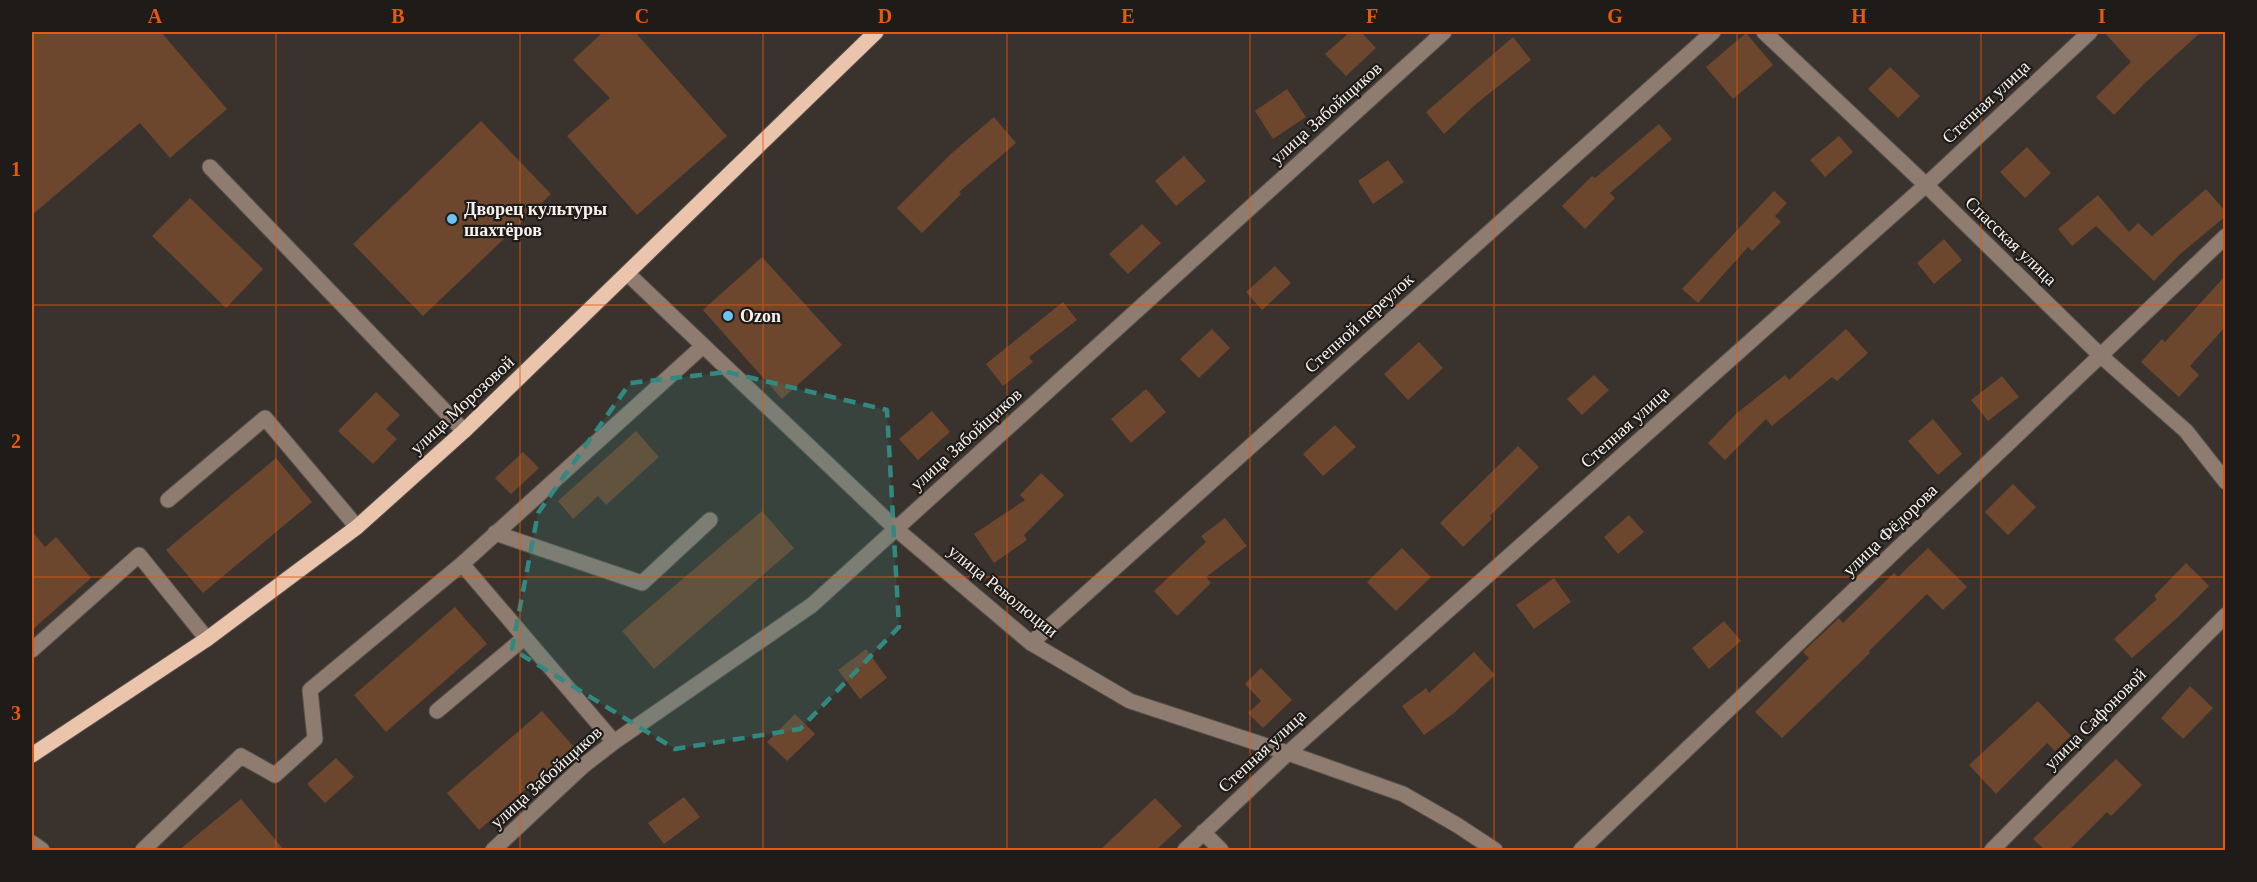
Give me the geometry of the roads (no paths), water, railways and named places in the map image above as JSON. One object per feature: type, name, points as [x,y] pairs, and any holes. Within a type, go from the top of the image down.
[{"type":"main road","name":"улица Морозовой","points":[[32,755],[207,639],[357,527],[464,432],[876,32]]},
{"type":"street","name":"улица Забойщиков","points":[[493,850],[582,766],[812,605],[1444,32]]},
{"type":"street","name":"Степной переулок","points":[[1030,643],[1713,32]]},
{"type":"street","name":"Спасская улица","points":[[1764,32],[1926,185],[2101,356],[2187,431],[2226,482]]},
{"type":"street","name":"Степная улица","points":[[1185,850],[1288,753],[1926,185],[2090,32]]},
{"type":"street","points":[[210,167],[464,432]]},
{"type":"street","name":"улица Фёдорова","points":[[1581,850],[2226,236]]},
{"type":"street","name":"улица Революции","points":[[628,274],[896,529],[1030,643],[1130,701],[1403,794],[1495,850]]},
{"type":"street","points":[[143,850],[240,756],[275,775],[315,740],[310,690],[462,564],[703,346]]},
{"type":"street","points":[[168,500],[265,418],[357,527]]},
{"type":"street","points":[[495,533],[642,583],[710,520]]},
{"type":"street","points":[[32,650],[139,555],[207,639]]},
{"type":"street","points":[[462,564],[614,742]]},
{"type":"street","name":"улица Сафоновой","points":[[1992,850],[2226,615]]},
{"type":"street","points":[[437,711],[524,638]]},
{"type":"street","points":[[1203,832],[1221,850]]},
{"type":"street","points":[[32,843],[42,850]]},
{"type":"place","name":"Дворец культуры шахтёров","points":[[452,219]]},
{"type":"place","name":"Ozon","points":[[728,316]]}]
